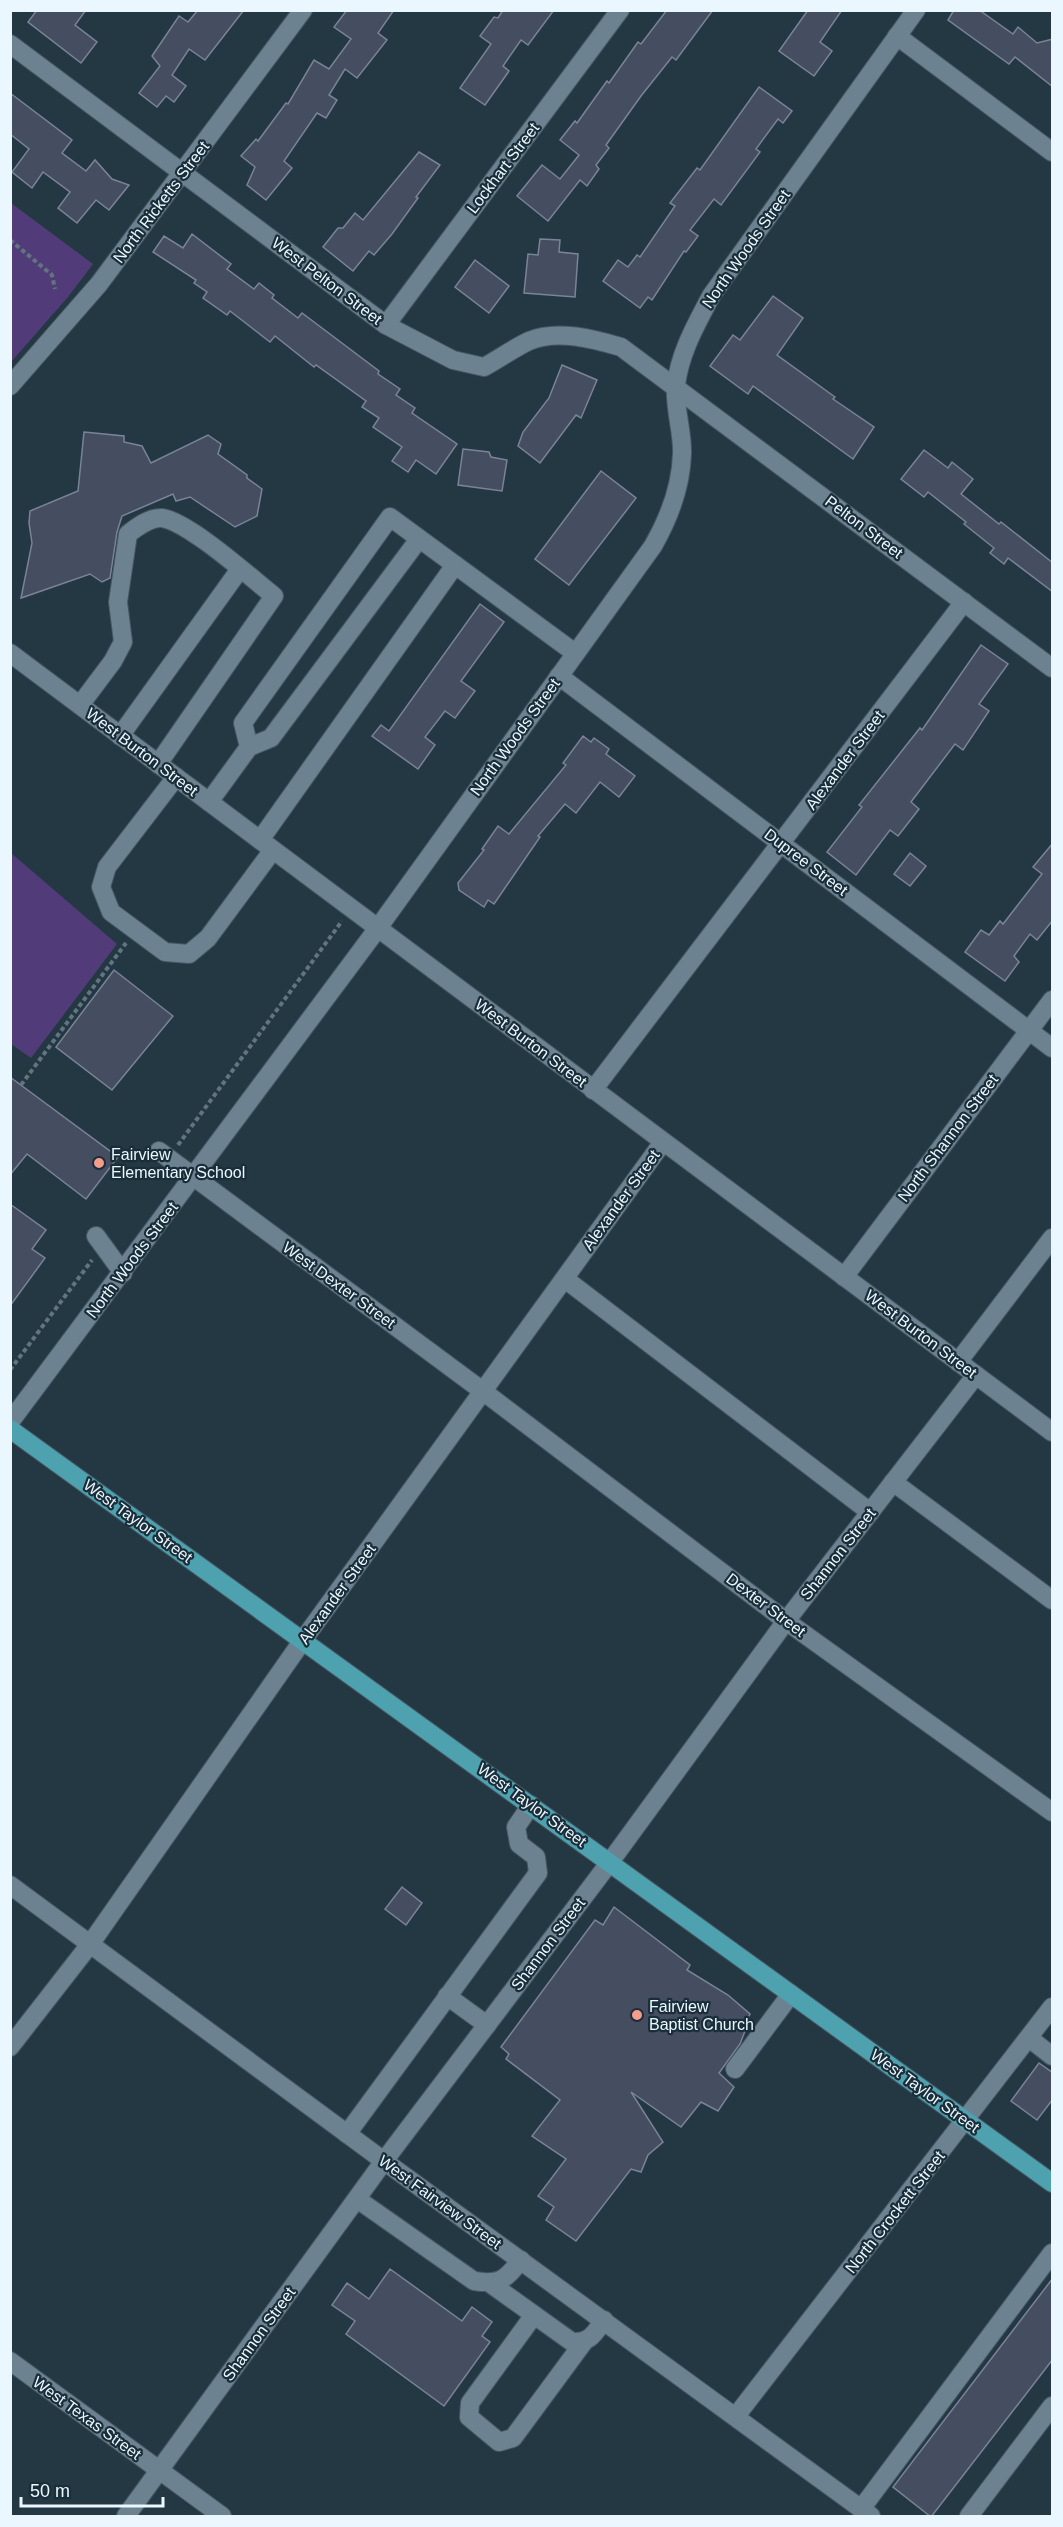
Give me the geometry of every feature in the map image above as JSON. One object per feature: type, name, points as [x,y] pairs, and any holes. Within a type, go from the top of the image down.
[{"type":"main road","name":"West Taylor Street","points":[[10,1429],[1053,2184]]},
{"type":"street","name":"North Ricketts Street","points":[[10,386],[99,284],[303,10]]},
{"type":"street","name":"Lockhart Street","points":[[386,326],[620,10]]},
{"type":"street","name":"North Woods Street","points":[[10,1422],[378,928],[653,546],[666,523],[676,494],[682,454],[676,387],[686,343],[711,296],[916,10]]},
{"type":"street","points":[[897,36],[1053,152]]},
{"type":"street","name":"West Pelton Street","points":[[10,44],[386,326],[453,360],[484,367],[531,340],[557,337],[591,338],[621,347],[676,387]]},
{"type":"street","name":"Pelton Street","points":[[676,387],[1053,668]]},
{"type":"street","points":[[249,747],[243,723],[390,517],[575,653]]},
{"type":"street","points":[[80,705],[113,661],[123,642],[118,602],[128,534],[141,524],[159,518],[182,525],[274,596],[158,764]]},
{"type":"street","points":[[209,802],[249,747],[271,738],[419,539]]},
{"type":"street","points":[[176,777],[107,867],[101,887],[111,912],[165,952],[189,954],[208,938],[266,845],[455,565]]},
{"type":"street","points":[[120,736],[240,569]]},
{"type":"street","name":"Alexander Street","points":[[593,1090],[964,602]]},
{"type":"street","name":"West Burton Street","points":[[10,653],[1053,1432]]},
{"type":"street","name":"Dupree Street","points":[[559,676],[1053,1048]]},
{"type":"street","name":"North Shannon Street","points":[[844,1277],[1053,1000]]},
{"type":"street","name":"Alexander Street","points":[[10,2046],[91,1942],[303,1640],[663,1142]]},
{"type":"street","name":"West Dexter Street","points":[[166,1151],[194,1178],[484,1392]]},
{"type":"street","points":[[96,1236],[123,1273]]},
{"type":"street","points":[[958,1362],[1053,1238]]},
{"type":"street","points":[[564,1279],[870,1512]]},
{"type":"street","name":"Shannon Street","points":[[126,2517],[384,2161],[610,1862],[786,1621],[976,1375]]},
{"type":"street","name":"Dexter Street","points":[[484,1392],[786,1621],[1053,1812]]},
{"type":"street","points":[[893,1482],[1053,1600]]},
{"type":"street","points":[[347,2134],[538,1873],[536,1857],[519,1844],[516,1827],[531,1805]]},
{"type":"street","name":"West Fairview Street","points":[[10,1885],[91,1942],[347,2134],[866,2513]]},
{"type":"street","points":[[735,2069],[791,1994]]},
{"type":"street","points":[[447,1996],[487,2025]]},
{"type":"street","name":"North Crockett Street","points":[[736,2416],[1053,2007]]},
{"type":"street","points":[[1029,2038],[1053,2056]]},
{"type":"street","points":[[357,2199],[474,2281],[491,2284],[572,2342],[583,2343]]},
{"type":"street","points":[[866,2513],[1053,2253]]},
{"type":"street","points":[[491,2284],[507,2278],[521,2260]]},
{"type":"street","points":[[534,2315],[470,2403],[469,2416],[499,2442],[513,2438],[583,2343],[591,2337],[604,2320]]},
{"type":"street","name":"West Texas Street","points":[[10,2361],[222,2517]]},
{"type":"street","points":[[969,2517],[1053,2406]]},
{"type":"path","points":[[10,240],[52,275],[55,289]]},
{"type":"path","points":[[166,1151],[351,908]]},
{"type":"path","points":[[21,1085],[135,930]]},
{"type":"path","points":[[76,1011],[80,1015]]},
{"type":"path","points":[[11,1370],[96,1255]]},
{"type":"shaded area","points":[[11,203],[93,264],[68,297],[11,362]]},
{"type":"shaded area","points":[[11,853],[117,944],[31,1058],[11,1044]]},
{"type":"building","points":[[37,10],[86,10],[75,25],[97,42],[81,63],[28,22]]},
{"type":"building","points":[[198,10],[244,10],[205,60],[189,49],[172,75],[186,86],[174,102],[166,96],[157,107],[139,93],[160,66],[152,56],[179,16],[188,22]]},
{"type":"building","points":[[347,10],[394,10],[378,33],[387,40],[357,78],[345,69],[329,95],[337,100],[326,118],[317,113],[284,161],[292,168],[266,200],[247,185],[255,167],[241,156],[256,139],[258,141],[286,103],[288,104],[314,60],[329,69],[351,39],[334,27]]},
{"type":"building","points":[[503,10],[554,10],[528,45],[521,40],[503,66],[509,71],[485,105],[460,88],[491,44],[480,36],[494,17],[498,18]]},
{"type":"building","points":[[667,10],[713,10],[676,60],[672,57],[641,96],[606,145],[609,148],[596,165],[599,169],[587,186],[580,180],[548,221],[517,196],[542,165],[560,179],[579,155],[560,140],[575,121],[577,123],[638,42],[641,44]]},
{"type":"building","points":[[808,10],[842,10],[820,42],[832,51],[814,76],[779,51]]},
{"type":"building","points":[[954,10],[979,10],[1013,34],[1018,27],[1037,43],[1053,39],[1053,87],[1015,57],[1009,64],[948,20]]},
{"type":"building","points":[[759,87],[792,111],[783,123],[778,119],[756,149],[760,152],[721,205],[714,199],[690,230],[698,236],[686,252],[684,251],[652,300],[648,297],[640,308],[603,281],[618,260],[628,267],[637,255],[640,257],[675,206],[670,203],[697,168],[700,170]]},
{"type":"building","points":[[10,93],[72,140],[62,153],[86,171],[95,160],[112,179],[129,185],[109,210],[96,200],[77,223],[58,208],[70,192],[43,172],[32,188],[12,172],[29,149],[10,134]]},
{"type":"building","points":[[419,152],[440,165],[392,234],[374,255],[369,251],[353,271],[323,247],[338,228],[343,228],[355,213],[363,220]]},
{"type":"building","points":[[192,234],[231,264],[227,269],[254,289],[259,283],[274,295],[272,298],[298,318],[302,313],[379,371],[378,374],[400,389],[396,395],[415,408],[412,413],[457,444],[436,474],[416,460],[408,472],[392,461],[402,447],[373,427],[379,418],[362,407],[366,401],[316,365],[314,367],[275,336],[270,342],[230,311],[227,315],[203,298],[207,292],[194,283],[196,280],[153,252],[164,236],[183,248]]},
{"type":"building","points":[[540,239],[560,240],[559,252],[578,254],[575,297],[524,293],[528,254],[538,255]]},
{"type":"building","points":[[475,260],[509,286],[489,313],[455,287]]},
{"type":"building","points":[[773,296],[803,318],[777,355],[835,397],[833,399],[874,427],[853,459],[753,386],[748,394],[710,366],[733,335],[740,340]]},
{"type":"building","points":[[562,365],[597,380],[581,418],[576,415],[540,463],[518,446],[523,432],[549,398]]},
{"type":"building","points":[[84,432],[124,436],[124,442],[142,446],[151,463],[208,435],[221,444],[218,454],[262,489],[257,516],[235,527],[190,497],[176,501],[173,494],[122,516],[117,532],[110,578],[102,582],[90,574],[21,598],[32,543],[30,511],[78,491]]},
{"type":"building","points":[[463,449],[489,452],[491,457],[507,460],[502,491],[458,485]]},
{"type":"building","points":[[924,450],[948,468],[952,462],[973,479],[961,494],[1053,563],[1053,592],[1008,558],[1004,564],[990,553],[994,548],[964,524],[966,522],[928,492],[924,497],[901,479]]},
{"type":"building","points":[[601,471],[636,498],[569,585],[535,559]]},
{"type":"building","points":[[480,604],[504,622],[461,681],[475,691],[455,718],[445,711],[425,737],[435,745],[418,769],[372,736],[381,725],[389,731]]},
{"type":"building","points":[[981,645],[1008,664],[979,704],[989,711],[963,750],[955,744],[911,802],[919,809],[898,836],[890,830],[856,875],[827,852],[862,807],[859,805],[920,728],[922,730]]},
{"type":"building","points":[[583,736],[591,742],[594,738],[609,749],[606,754],[635,776],[619,797],[600,782],[576,813],[565,804],[538,836],[540,837],[494,904],[488,900],[484,907],[459,890],[458,883],[484,850],[482,849],[498,826],[509,834],[566,765],[563,763]]},
{"type":"building","points":[[1053,843],[1053,920],[1037,940],[1030,934],[1014,956],[1019,962],[1005,981],[965,952],[981,930],[989,935],[1000,921],[1003,924],[1042,874],[1033,867]]},
{"type":"building","points":[[910,853],[926,866],[910,886],[894,874]]},
{"type":"building","points":[[114,970],[173,1016],[112,1090],[56,1047]]},
{"type":"building","points":[[10,1077],[118,1157],[86,1199],[27,1154],[10,1175]]},
{"type":"building","points":[[10,1204],[46,1230],[32,1249],[45,1258],[10,1306]]},
{"type":"building","points":[[402,1887],[422,1903],[406,1925],[385,1909]]},
{"type":"building","points":[[614,1907],[690,1965],[687,1970],[728,1995],[750,2014],[743,2028],[745,2031],[740,2044],[719,2073],[734,2087],[718,2111],[701,2102],[681,2127],[631,2092],[663,2142],[648,2155],[641,2172],[631,2169],[576,2241],[546,2220],[554,2207],[538,2196],[566,2159],[532,2136],[560,2100],[506,2059],[509,2054],[501,2047],[595,1920],[603,1925]]},
{"type":"building","points":[[1039,2063],[1053,2073],[1053,2099],[1037,2120],[1011,2101]]},
{"type":"building","points":[[390,2269],[462,2321],[472,2307],[492,2322],[482,2336],[490,2342],[444,2406],[346,2334],[355,2321],[332,2305],[347,2283],[369,2299]]},
{"type":"building","points":[[1053,2278],[1053,2359],[931,2517],[893,2487]]},
{"type":"place","name":"Fairview Elementary School","points":[[99,1163]]},
{"type":"place","name":"Fairview Baptist Church","points":[[637,2015]]}]
